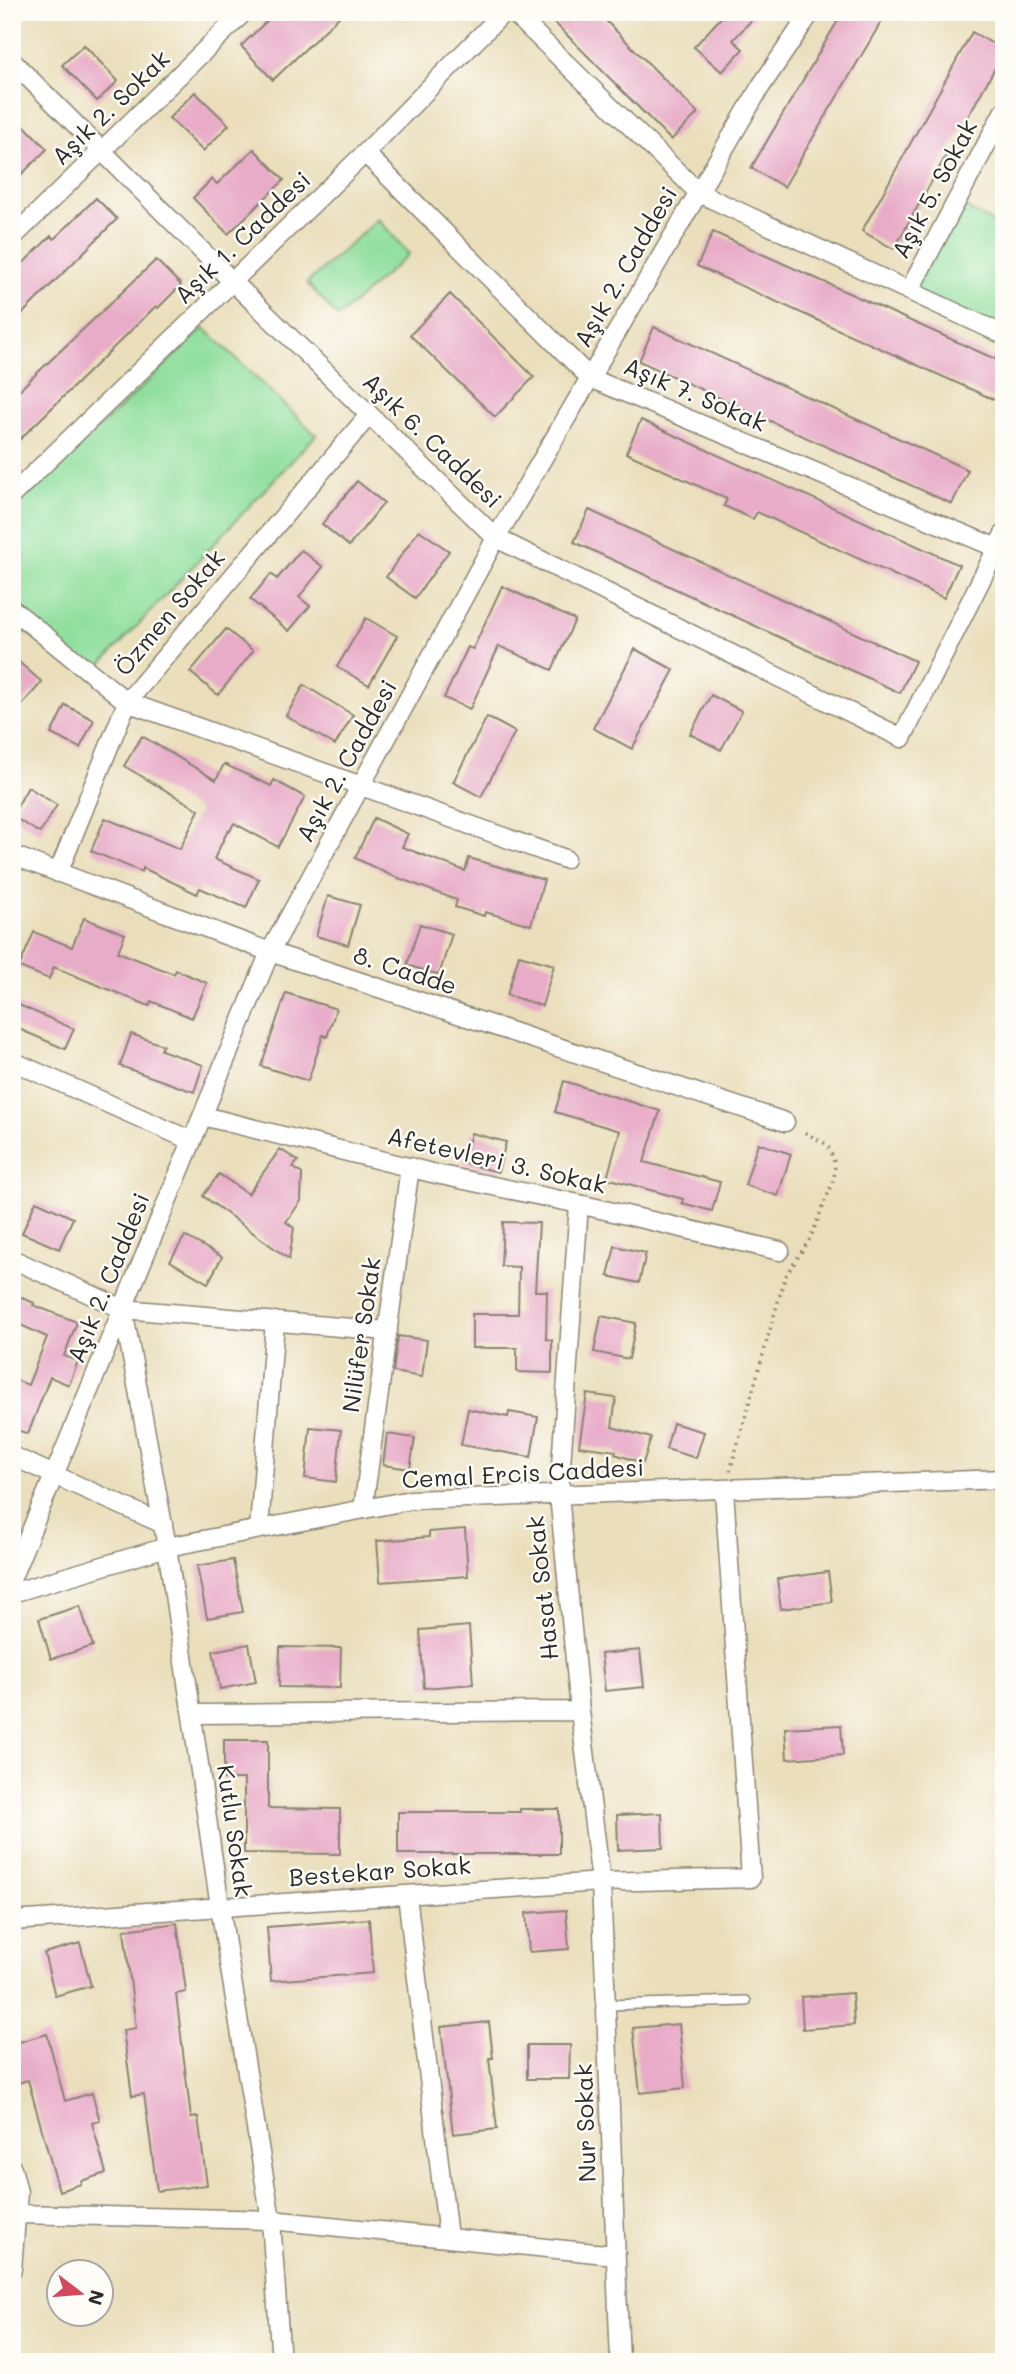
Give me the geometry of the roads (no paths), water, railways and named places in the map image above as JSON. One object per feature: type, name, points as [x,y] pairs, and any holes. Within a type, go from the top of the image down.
[{"type":"street","name":"Aşık 2. Sokak","points":[[12,238],[244,12]]},
{"type":"street","name":"Aşık 1. Caddesi","points":[[12,495],[365,153],[504,12]]},
{"type":"street","points":[[513,12],[699,192],[1004,335]]},
{"type":"street","name":"Aşık 2. Caddesi","points":[[12,1577],[271,952],[496,538],[761,86],[810,12]]},
{"type":"street","name":"Aşık 6. Caddesi","points":[[12,61],[233,282],[496,538],[902,738],[1000,541]]},
{"type":"street","name":"Aşık 5. Sokak","points":[[909,291],[1004,111]]},
{"type":"street","name":"Aşık 7. Sokak","points":[[365,153],[590,378],[1000,541]]},
{"type":"street","name":"Özmen Sokak","points":[[58,873],[127,702],[369,415]]},
{"type":"street","points":[[12,609],[127,702],[565,859]]},
{"type":"street","name":"8. Cadde","points":[[12,855],[271,952],[785,1122]]},
{"type":"street","points":[[12,1061],[192,1141]]},
{"type":"street","name":"Afetevleri 3. Sokak","points":[[203,1116],[410,1167],[780,1251]]},
{"type":"street","name":"Nilüfer Sokak","points":[[363,1509],[410,1167]]},
{"type":"street","name":"Hasat Sokak","points":[[579,1204],[559,1495],[580,1711],[601,1882]]},
{"type":"street","points":[[12,1259],[123,1308],[388,1331]]},
{"type":"street","name":"Kutlu Sokak","points":[[123,1308],[167,1547],[220,1907],[271,2220],[281,2362]]},
{"type":"street","points":[[259,1529],[275,1321]]},
{"type":"street","points":[[12,1456],[163,1524]]},
{"type":"street","name":"Cemal Ercis Caddesi","points":[[12,1593],[167,1547],[411,1500],[1004,1479]]},
{"type":"street","name":"Bestekar Sokak","points":[[12,1921],[601,1882],[751,1878],[724,1490]]},
{"type":"street","points":[[193,1714],[580,1711]]},
{"type":"street","name":"Nur Sokak","points":[[601,1882],[620,2362]]},
{"type":"street","points":[[407,1895],[448,2237]]},
{"type":"street","points":[[12,2168],[18,2192],[12,2269]]},
{"type":"street","points":[[16,2214],[271,2220],[615,2255]]},
{"type":"lane","points":[[606,2006],[746,2001]]}]
